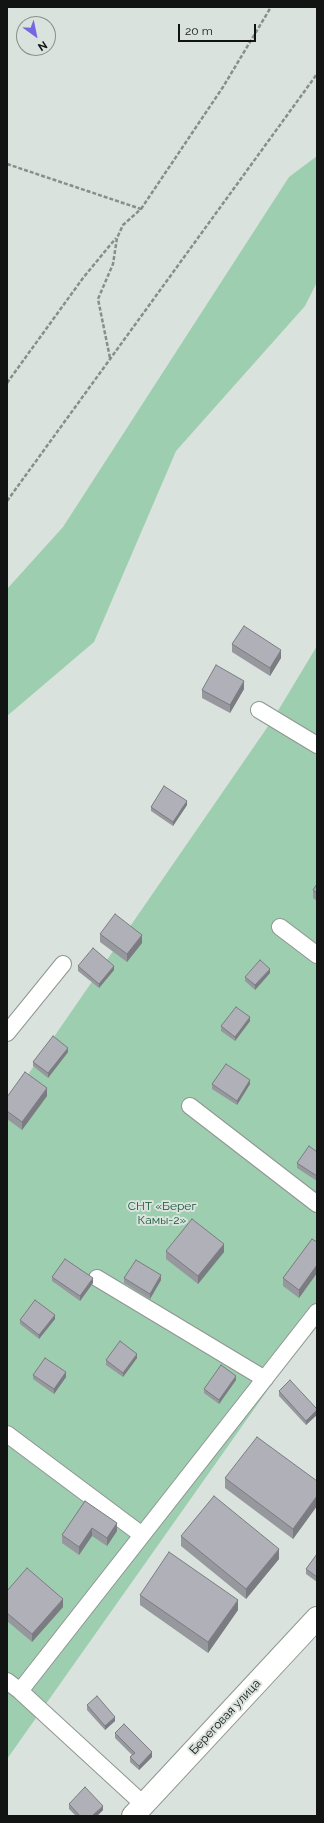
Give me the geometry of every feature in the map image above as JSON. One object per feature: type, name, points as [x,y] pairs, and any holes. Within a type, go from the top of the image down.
[{"type":"street","name":"Береговая улица","points":[[138,1810],[317,1618]]},
{"type":"lane","points":[[259,710],[317,745]]},
{"type":"lane","points":[[280,927],[317,954]]},
{"type":"lane","points":[[7,1033],[63,964]]},
{"type":"lane","points":[[190,1106],[317,1204]]},
{"type":"lane","points":[[97,1278],[265,1379]]},
{"type":"lane","points":[[20,1691],[317,1312]]},
{"type":"lane","points":[[7,1434],[142,1535]]},
{"type":"lane","points":[[7,1681],[20,1691],[138,1810]]},
{"type":"path","points":[[7,383],[83,278],[117,238],[123,225],[140,209],[223,87],[271,7]]},
{"type":"path","points":[[7,501],[317,74]]},
{"type":"path","points":[[7,164],[140,209]]},
{"type":"path","points":[[110,359],[98,300],[113,264],[117,238]]},
{"type":"green space","points":[[317,156],[317,282],[305,306],[176,451],[94,642],[7,716],[7,589],[63,527],[289,177]]},
{"type":"green space","name":"СНТ «Берег Камы-2»","points":[[317,646],[317,1320],[7,1759],[7,1105],[273,719]]},
{"type":"building","points":[[244,626],[281,650],[270,668],[232,644]]},
{"type":"building","points":[[216,665],[244,681],[230,705],[202,690]]},
{"type":"building","points":[[164,786],[187,801],[173,822],[151,807]]},
{"type":"building","points":[[317,884],[317,893],[313,890]]},
{"type":"building","points":[[115,914],[142,935],[127,954],[100,934]]},
{"type":"building","points":[[93,948],[114,966],[99,984],[78,966]]},
{"type":"building","points":[[260,960],[270,969],[255,985],[245,977]]},
{"type":"building","points":[[236,1007],[250,1017],[235,1037],[221,1026]]},
{"type":"building","points":[[53,1036],[68,1048],[48,1073],[33,1062]]},
{"type":"building","points":[[226,1064],[250,1080],[237,1101],[212,1084]]},
{"type":"building","points":[[25,1072],[47,1088],[22,1122],[7,1111],[7,1097]]},
{"type":"building","points":[[309,1146],[317,1152],[317,1176],[297,1163]]},
{"type":"building","points":[[192,1219],[224,1244],[198,1276],[166,1251]]},
{"type":"building","points":[[312,1239],[317,1242],[317,1265],[299,1290],[283,1278]]},
{"type":"building","points":[[65,1259],[93,1278],[80,1296],[52,1277]]},
{"type":"building","points":[[136,1260],[161,1275],[150,1294],[124,1278]]},
{"type":"building","points":[[35,1300],[55,1315],[39,1335],[20,1320]]},
{"type":"building","points":[[120,1341],[137,1354],[123,1373],[106,1360]]},
{"type":"building","points":[[45,1358],[66,1372],[54,1389],[33,1375]]},
{"type":"building","points":[[221,1365],[236,1376],[219,1400],[204,1389]]},
{"type":"building","points":[[290,1380],[317,1409],[306,1421],[279,1391]]},
{"type":"building","points":[[257,1437],[317,1481],[317,1496],[293,1529],[225,1478]]},
{"type":"building","points":[[214,1496],[279,1549],[246,1589],[181,1536]]},
{"type":"building","points":[[85,1501],[117,1523],[107,1538],[92,1528],[79,1547],[62,1535]]},
{"type":"building","points":[[169,1552],[238,1600],[208,1642],[140,1595]]},
{"type":"building","points":[[317,1554],[317,1577],[306,1569]]},
{"type":"building","points":[[27,1568],[63,1599],[32,1634],[7,1613],[7,1591]]},
{"type":"building","points":[[97,1696],[115,1717],[105,1726],[87,1705]]},
{"type":"building","points":[[124,1724],[152,1752],[139,1766],[130,1757],[135,1753],[115,1733]]},
{"type":"building","points":[[85,1787],[103,1806],[92,1816],[80,1816],[69,1804]]}]
